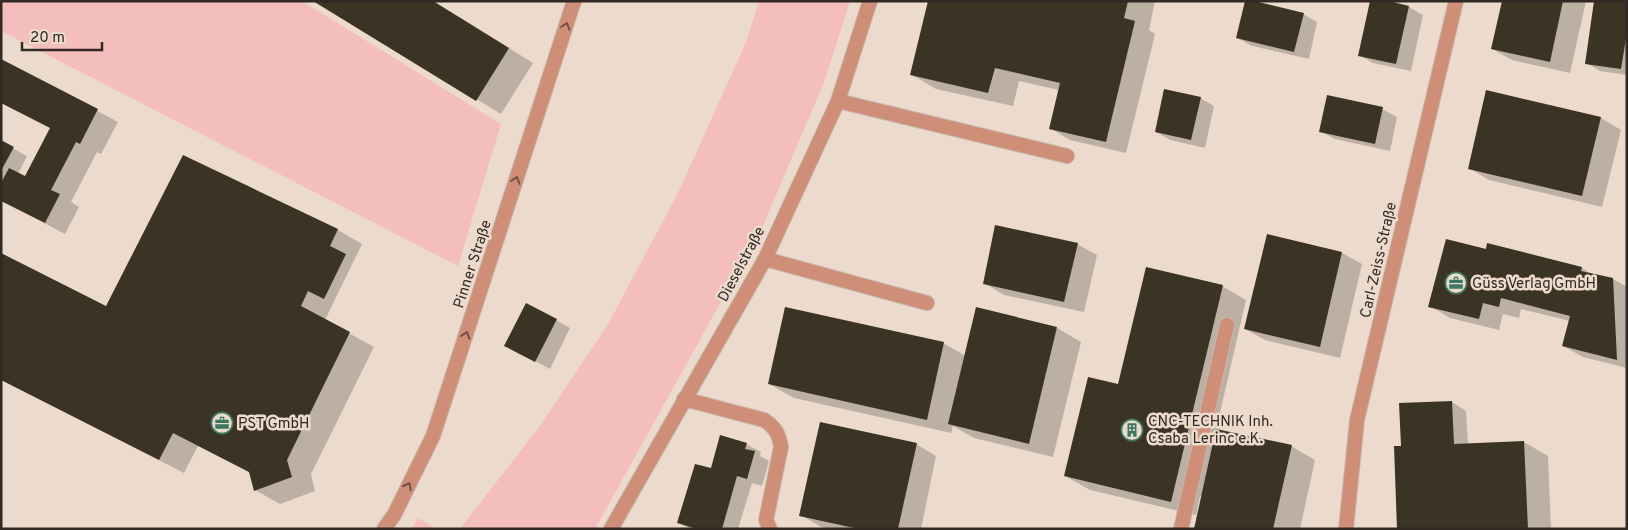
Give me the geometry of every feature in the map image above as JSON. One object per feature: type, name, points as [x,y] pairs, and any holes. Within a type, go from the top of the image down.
[{"type":"street","name":"Pinner Straße","points":[[384,529],[394,515],[433,436],[574,1]]},
{"type":"street","name":"Dieselstraße","points":[[611,529],[765,259],[838,101],[870,1]]},
{"type":"street","name":"Carl-Zeiss-Straße","points":[[1346,529],[1357,420],[1456,1]]},
{"type":"street","points":[[838,101],[1067,156]]},
{"type":"street","points":[[765,259],[927,303]]},
{"type":"street","points":[[1181,529],[1228,325]]},
{"type":"street","points":[[684,399],[764,420],[772,426],[779,436],[781,447],[766,520],[770,529]]},
{"type":"shaded area","points":[[1,1],[302,1],[501,124],[458,266],[1,31]]},
{"type":"shaded area","points":[[759,1],[850,1],[825,80],[763,226],[595,529],[460,529],[539,427],[607,326],[678,193],[746,42]]},
{"type":"shaded area","points":[[418,518],[436,529],[411,529]]},
{"type":"building","points":[[313,1],[433,1],[509,48],[476,101]]},
{"type":"building","points":[[928,1],[1128,1],[1124,18],[1135,21],[1106,142],[1049,129],[1060,83],[995,68],[988,93],[910,75]]},
{"type":"building","points":[[1245,1],[1254,1],[1304,13],[1294,52],[1236,38]]},
{"type":"building","points":[[1370,1],[1389,1],[1409,6],[1396,64],[1358,56]]},
{"type":"building","points":[[1502,1],[1563,1],[1550,62],[1491,49]]},
{"type":"building","points":[[1594,1],[1627,1],[1627,32],[1621,69],[1585,64]]},
{"type":"building","points":[[1,59],[98,109],[80,144],[76,142],[51,190],[60,194],[45,223],[1,201],[1,183],[9,168],[25,176],[50,128],[1,103]]},
{"type":"building","points":[[1164,89],[1201,97],[1191,140],[1155,132]]},
{"type":"building","points":[[1486,90],[1601,117],[1582,196],[1468,169]]},
{"type":"building","points":[[1327,95],[1383,107],[1375,144],[1319,132]]},
{"type":"building","points":[[1,140],[14,147],[1,171]]},
{"type":"building","points":[[183,155],[338,229],[330,246],[346,254],[324,299],[308,291],[301,306],[350,332],[287,460],[292,477],[254,491],[249,472],[173,433],[159,460],[1,380],[1,253],[106,306]]},
{"type":"building","points":[[995,225],[1078,243],[1064,302],[983,284]]},
{"type":"building","points":[[1267,234],[1342,252],[1320,347],[1244,329]]},
{"type":"building","points":[[1446,239],[1486,249],[1487,243],[1582,267],[1581,271],[1613,278],[1617,360],[1562,346],[1570,316],[1501,298],[1499,307],[1483,303],[1479,319],[1428,307]]},
{"type":"building","name":"CNC-TECHNIK Inh. Csaba Lerinc e.K.","points":[[1146,267],[1223,285],[1171,502],[1064,476],[1088,377],[1118,384]]},
{"type":"building","points":[[526,303],[557,319],[535,362],[504,346]]},
{"type":"building","points":[[785,307],[944,342],[927,420],[768,384]]},
{"type":"building","points":[[976,307],[1057,327],[1029,444],[948,424]]},
{"type":"building","points":[[1452,401],[1454,444],[1524,441],[1528,529],[1397,529],[1394,446],[1401,446],[1399,403]]},
{"type":"building","points":[[820,422],[917,443],[898,529],[859,529],[799,516]]},
{"type":"building","points":[[1216,429],[1292,445],[1273,529],[1194,529]]},
{"type":"building","points":[[720,435],[747,443],[745,449],[755,451],[747,479],[737,476],[722,529],[697,529],[677,523],[695,464],[711,468]]},
{"type":"place","name":"Güss Verlag GmbH","points":[[1456,283]]},
{"type":"place","name":"PST GmbH","points":[[222,423]]},
{"type":"place","name":"CNC-TECHNIK Inh. Csaba Lerinc e.K.","points":[[1132,430]]}]
